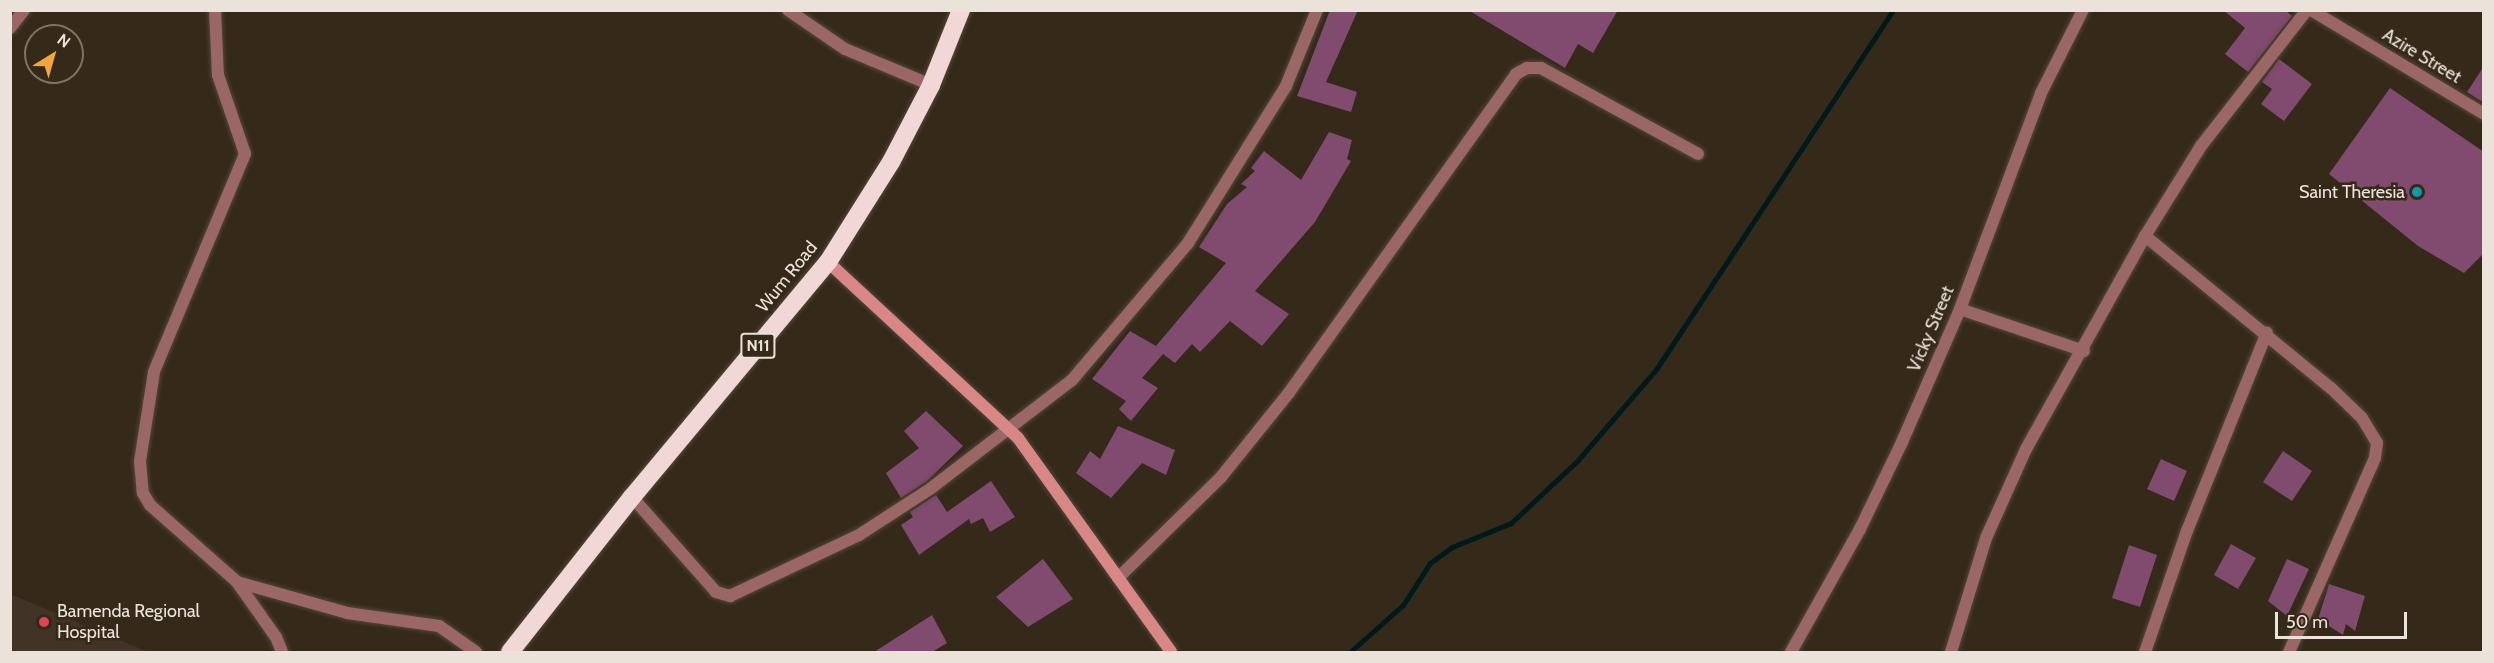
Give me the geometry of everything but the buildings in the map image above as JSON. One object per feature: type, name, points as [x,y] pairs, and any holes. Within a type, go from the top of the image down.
[{"type":"highway","name":"Wum Road","points":[[510,652],[632,497],[828,262],[891,162],[931,85],[961,10]]},
{"type":"main road","points":[[828,262],[1008,429],[1171,652]]},
{"type":"street","points":[[10,28],[24,10]]},
{"type":"street","points":[[215,10],[218,75],[245,154],[154,372],[141,461],[143,493],[150,505],[237,582],[276,637],[282,652]]},
{"type":"street","points":[[788,10],[845,49],[931,85]]},
{"type":"street","points":[[632,497],[716,592],[730,596],[858,534],[930,489],[1072,380],[1188,243],[1286,86],[1317,10]]},
{"type":"street","name":"Vicky Street","points":[[1791,652],[1860,529],[1960,309],[2041,93],[2083,10]]},
{"type":"street","points":[[1951,652],[1998,507],[2026,448],[2084,351],[2145,236],[2201,146],[2309,10]]},
{"type":"street","name":"Azire Street","points":[[2309,10],[2484,114]]},
{"type":"street","points":[[1118,578],[1221,477],[1288,394],[1516,74],[1541,68],[1698,154]]},
{"type":"street","points":[[2145,236],[2266,332],[2362,418],[2376,443],[2375,458],[2289,652]]},
{"type":"street","points":[[1960,309],[2084,351]]},
{"type":"street","points":[[2145,652],[2187,531],[2266,332]]},
{"type":"street","points":[[237,582],[347,613],[439,626],[476,652]]},
{"type":"shaded area","name":"Bamenda Regional Hospital","points":[[10,594],[146,651],[147,652],[11,652]]},
{"type":"waterway","points":[[1350,652],[1403,605],[1430,563],[1452,547],[1511,523],[1578,460],[1657,368],[1893,10]]},
{"type":"place","name":"Saint Theresia","points":[[2417,192]]},
{"type":"place","name":"Bamenda Regional Hospital","points":[[44,622]]}]
